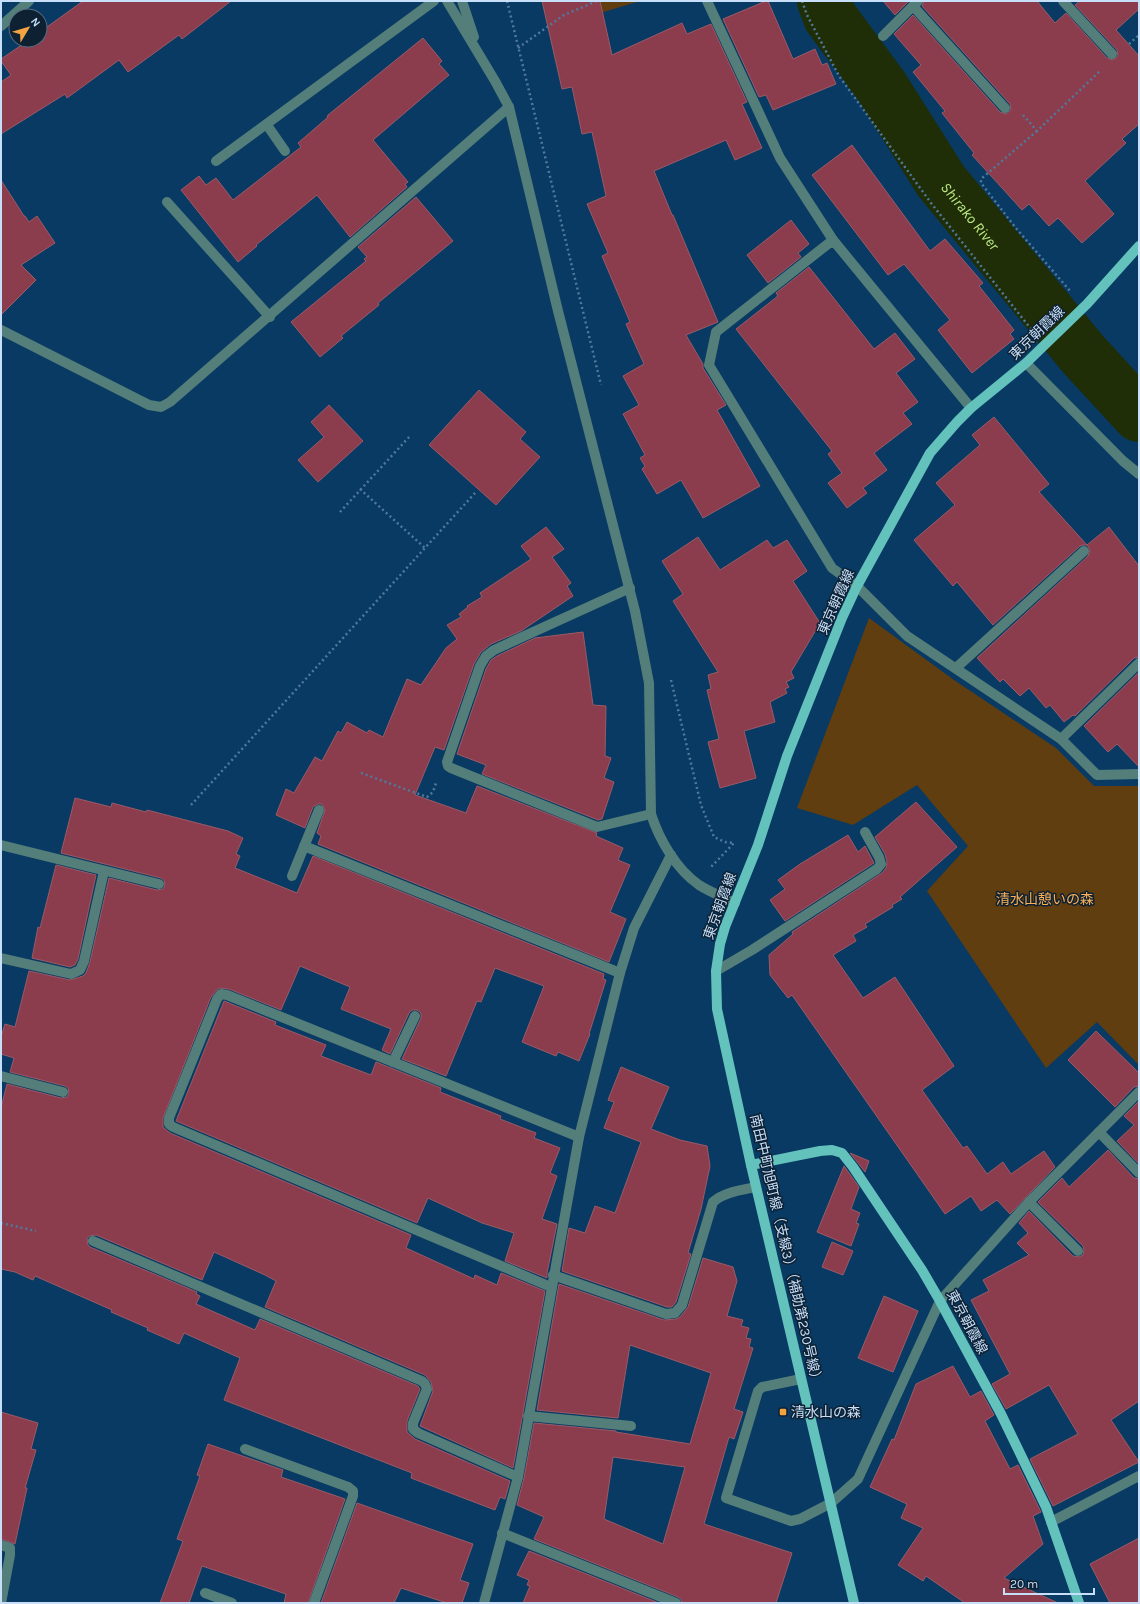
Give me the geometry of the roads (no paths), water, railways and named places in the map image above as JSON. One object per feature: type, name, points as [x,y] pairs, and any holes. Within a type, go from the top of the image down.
[{"type":"main road","name":"東京朝霞線","points":[[716,971],[720,944],[758,845],[788,756],[842,618],[857,586],[930,453],[971,408],[1026,363],[1085,306],[1139,246]]},
{"type":"main road","name":"南田中町旭町線（支線3）（補助第230号線）","points":[[716,971],[717,1009],[751,1165],[854,1603]]},
{"type":"main road","name":"東京朝霞線","points":[[751,1165],[820,1151],[832,1150],[842,1153],[853,1167],[922,1270],[1001,1414],[1046,1507],[1079,1603]]},
{"type":"street","points":[[1,26],[28,1]]},
{"type":"street","points":[[216,161],[434,1]]},
{"type":"street","points":[[447,1],[479,53],[509,107],[558,310],[630,588],[649,683],[651,814],[656,830],[671,855],[698,884],[735,903]]},
{"type":"street","points":[[462,1],[479,53]]},
{"type":"street","points":[[707,1],[780,158],[833,240],[971,408]]},
{"type":"street","points":[[1063,1],[1112,54]]},
{"type":"street","points":[[882,36],[916,4],[1005,108]]},
{"type":"street","points":[[1,330],[149,406],[161,407],[170,402],[270,317],[509,107]]},
{"type":"street","points":[[267,125],[285,151]]},
{"type":"street","points":[[167,202],[270,317]]},
{"type":"street","points":[[833,240],[716,332],[709,365],[832,568],[857,586],[907,636],[1061,738],[1097,775],[1139,774]]},
{"type":"street","points":[[1026,363],[1123,461],[1139,474]]},
{"type":"street","points":[[956,668],[1084,551]]},
{"type":"street","points":[[630,588],[494,650],[486,656],[480,666],[447,762],[448,766],[597,827],[651,814]]},
{"type":"street","points":[[1061,738],[1139,663]]},
{"type":"street","points":[[292,876],[319,810]]},
{"type":"street","points":[[716,971],[752,950],[877,869],[881,864],[879,857],[865,832]]},
{"type":"street","points":[[1,845],[158,884]]},
{"type":"street","points":[[304,846],[620,973]]},
{"type":"street","points":[[484,1603],[518,1476],[579,1137],[620,973],[634,928],[671,855]]},
{"type":"street","points":[[1,958],[71,974],[80,970],[84,961],[104,871]]},
{"type":"street","points":[[551,1288],[173,1127],[169,1124],[169,1118],[217,999],[221,994],[227,995],[579,1137]]},
{"type":"street","points":[[393,1062],[415,1016]]},
{"type":"street","points":[[1,1076],[63,1092]]},
{"type":"street","points":[[801,1379],[762,1387],[758,1391],[726,1498],[791,1521],[800,1519],[831,1503],[858,1479],[940,1301],[1029,1202],[1139,1092]]},
{"type":"street","points":[[1099,1132],[1139,1173]]},
{"type":"street","points":[[553,1275],[666,1314],[675,1313],[682,1305],[713,1202],[718,1197],[726,1194],[756,1187]]},
{"type":"street","points":[[1029,1202],[1078,1251]]},
{"type":"street","points":[[93,1242],[422,1381],[425,1384],[426,1389],[413,1423],[413,1429],[418,1433],[518,1476]]},
{"type":"street","points":[[528,1416],[631,1426]]},
{"type":"street","points":[[245,1450],[348,1487],[353,1491],[353,1496],[314,1603]]},
{"type":"street","points":[[1052,1522],[1139,1476]]},
{"type":"street","points":[[502,1533],[676,1603]]},
{"type":"street","points":[[1,1545],[10,1548],[10,1555],[1,1603]]},
{"type":"street","points":[[205,1593],[232,1603]]},
{"type":"waterway","name":"Shirako River","points":[[824,1],[830,17],[881,86],[941,181],[1082,353],[1139,415]]},
{"type":"place","name":"清水山の森","points":[[783,1412]]},
{"type":"park label","name":"清水山憩いの森","points":[[1045,899]]}]
